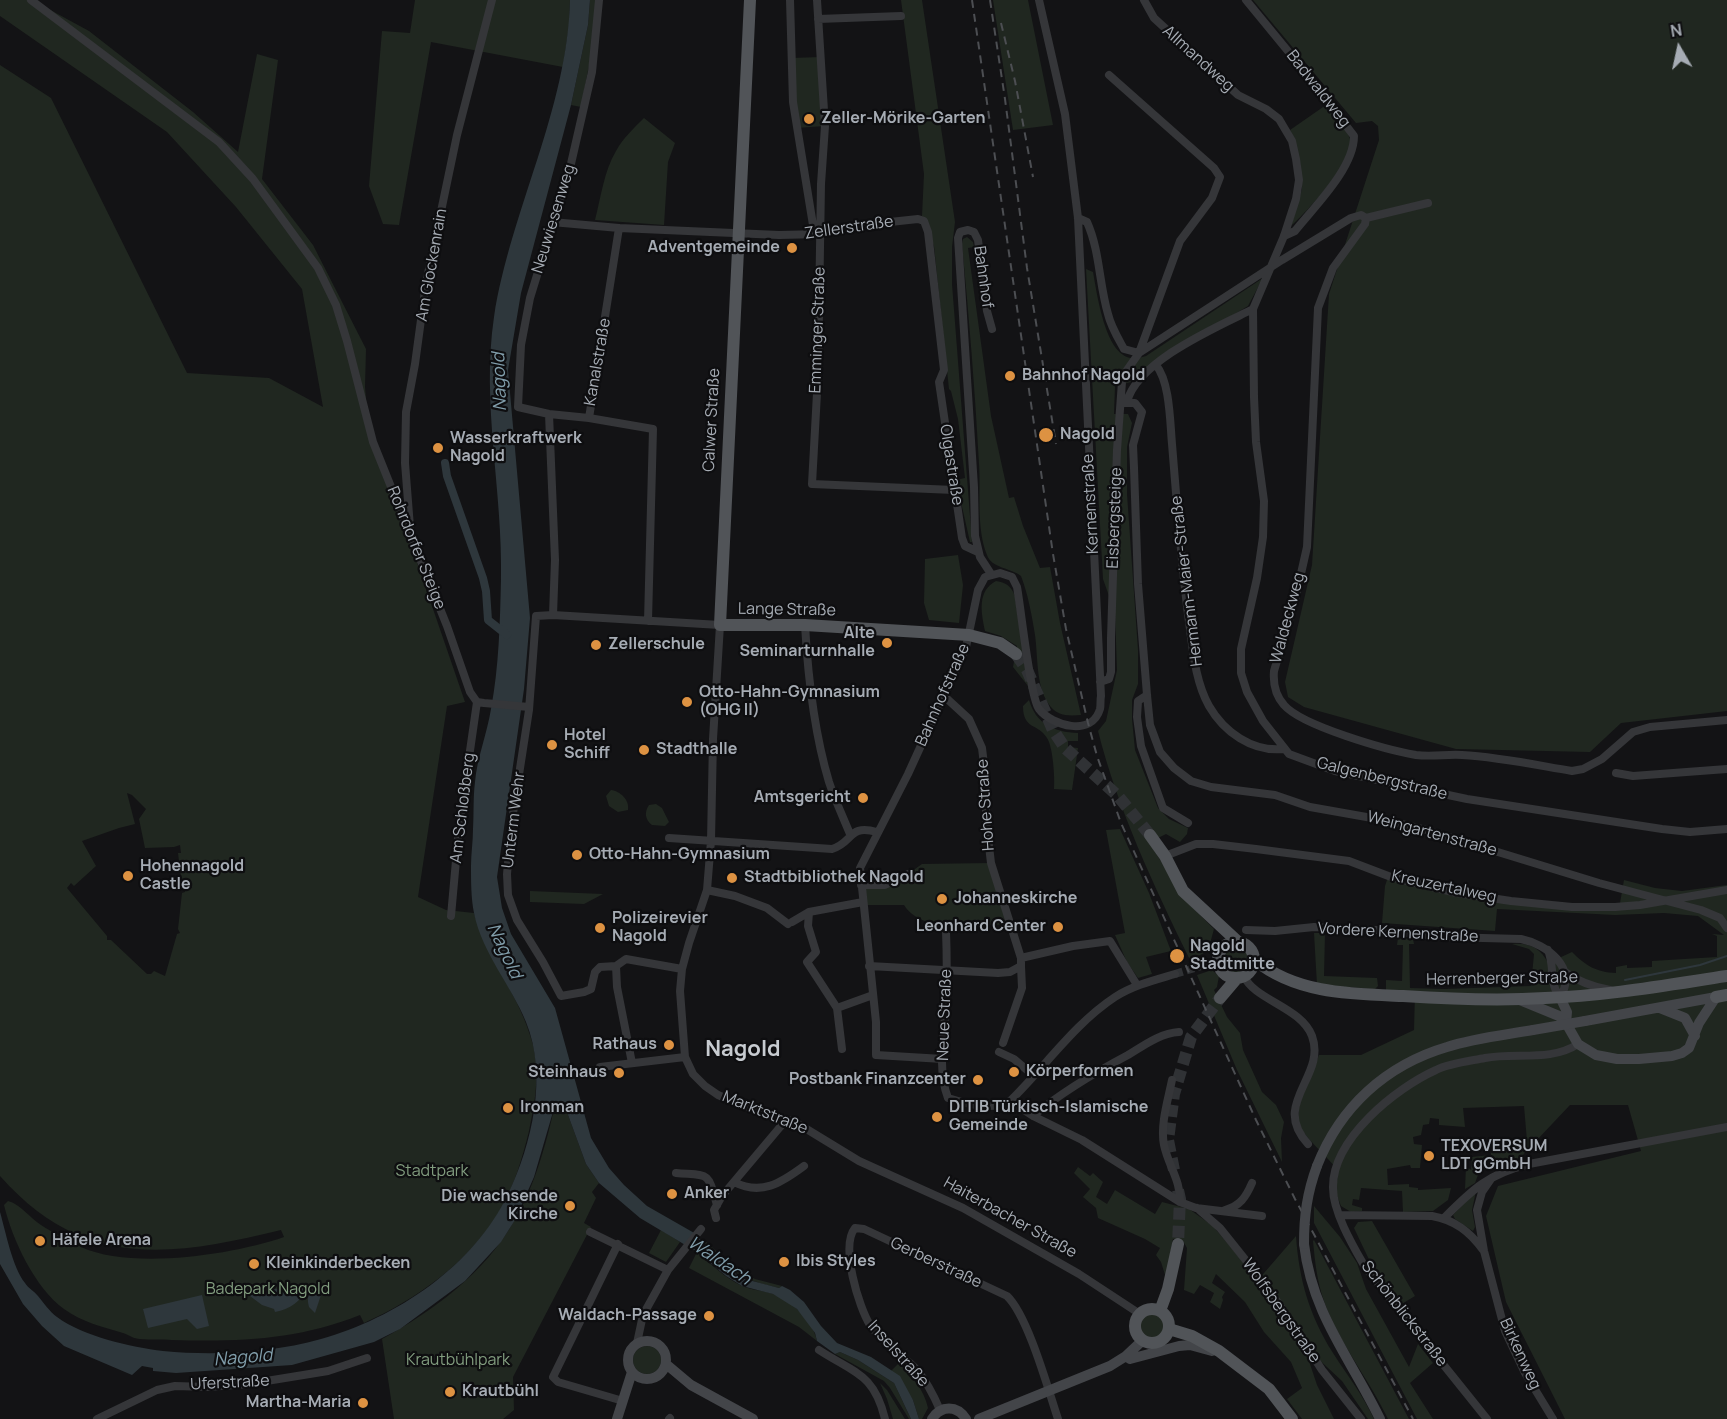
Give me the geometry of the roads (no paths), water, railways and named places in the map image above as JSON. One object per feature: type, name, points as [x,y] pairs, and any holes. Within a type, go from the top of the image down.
[{"type":"main road","name":"Calwer Straße","points":[[720,626],[750,0]]},
{"type":"main road","name":"Lange Straße","points":[[720,626],[805,625],[969,635],[1000,643],[1016,654]]},
{"type":"main road","points":[[1150,835],[1165,856],[1183,891],[1237,941],[1248,945],[1252,950],[1255,960],[1243,976],[1220,998],[1221,951],[1224,946],[1237,941]]},
{"type":"main road","points":[[1215,922],[1224,946]]},
{"type":"main road","name":"Herrenberger Straße","points":[[1255,960],[1279,977]]},
{"type":"main road","points":[[1221,966],[1232,977],[1243,976]]},
{"type":"main road","name":"Herrenberger Straße","points":[[1243,976],[1279,977],[1310,987],[1333,991],[1443,998],[1516,999],[1616,991],[1727,976]]},
{"type":"main road","points":[[1516,999],[1563,1020],[1578,1044],[1596,1055],[1617,1059],[1639,1059],[1682,1053],[1689,1048],[1699,1023],[1722,996]]},
{"type":"main road","points":[[1380,1419],[1317,1302],[1306,1262],[1304,1244],[1308,1190],[1332,1133],[1349,1110],[1368,1090],[1401,1066],[1422,1055],[1449,1046],[1722,996]]},
{"type":"main road","points":[[1560,997],[1567,1012],[1563,1020]]},
{"type":"main road","points":[[1657,1008],[1685,1018],[1695,1036]]},
{"type":"main road","points":[[1160,1311],[1168,1289],[1178,1244]]},
{"type":"main road","points":[[1152,1309],[1160,1311],[1168,1320],[1169,1329],[1164,1339],[1150,1343],[1143,1340],[1137,1334],[1135,1326],[1140,1314],[1152,1309]]},
{"type":"main road","points":[[1169,1329],[1192,1336],[1219,1351],[1269,1389],[1292,1419]]},
{"type":"main road","points":[[979,1419],[1096,1372],[1126,1356],[1143,1340]]},
{"type":"main road","points":[[691,1385],[659,1375],[647,1379],[637,1375],[629,1367],[630,1350],[642,1342],[653,1342],[663,1349],[666,1364],[691,1385],[753,1419]]},
{"type":"main road","points":[[1126,1356],[1130,1359],[1190,1345],[1209,1351],[1219,1351]]},
{"type":"main road","points":[[659,1375],[666,1364]]},
{"type":"main road","points":[[617,1419],[623,1401],[637,1375]]},
{"type":"main road","points":[[932,1419],[940,1410],[946,1408],[957,1410],[966,1419]]},
{"type":"street","name":"Rohrdorfer Steige","points":[[31,0],[219,142],[253,179],[318,268],[336,305],[373,442],[447,626],[470,692],[481,702]]},
{"type":"street","name":"Am Glockenrain","points":[[410,534],[405,463],[406,412],[426,283],[454,146],[492,0]]},
{"type":"street","name":"Neuwiesenweg","points":[[589,418],[549,414],[518,407],[518,384],[521,345],[530,298],[570,168],[592,72],[599,0]]},
{"type":"street","name":"Emminger Straße","points":[[790,0],[796,128],[813,225],[821,234],[818,375],[812,484],[954,490]]},
{"type":"street","points":[[817,0],[825,126],[821,234]]},
{"type":"street","name":"Kernenstraße","points":[[1039,0],[1065,114],[1078,218],[1100,682]]},
{"type":"street","name":"Allmandweg","points":[[1144,0],[1154,18],[1238,95],[1280,120],[1292,141],[1299,180],[1296,199],[1270,269]]},
{"type":"street","name":"Badwaldweg","points":[[1246,0],[1354,136],[1354,147],[1344,169],[1295,231],[1284,236]]},
{"type":"street","points":[[818,19],[901,16]]},
{"type":"street","points":[[1109,75],[1214,168],[1220,177],[1212,198],[1177,247],[1139,353]]},
{"type":"street","name":"Eisbergsteige","points":[[991,574],[1000,573],[1012,577],[1017,587],[1037,708],[1048,718],[1063,726],[1078,726],[1094,719],[1100,710],[1100,682],[1109,679],[1112,672],[1111,626],[1117,450],[1124,402],[1122,382],[1127,370],[1139,353],[1351,218],[1361,215],[1366,218],[1428,203]]},
{"type":"street","name":"Kernenstraße","points":[[1078,218],[1087,222],[1093,235],[1108,314],[1115,333],[1124,349],[1139,353]]},
{"type":"street","name":"Waldeckweg","points":[[1366,218],[1365,224],[1333,268],[1318,308],[1307,547],[1273,682],[1283,704],[1309,722],[1375,745],[1417,755],[1462,755],[1572,771],[1583,769],[1602,759],[1633,732],[1650,726],[1727,720]]},
{"type":"street","name":"Zellerstraße","points":[[552,222],[619,228],[778,235],[821,234],[832,230],[918,219],[926,223],[944,370]]},
{"type":"street","name":"Kanalstraße","points":[[619,228],[589,418],[653,429],[648,621]]},
{"type":"street","name":"Bahnhof","points":[[978,552],[975,536],[958,238],[960,232],[968,230],[974,232],[978,240],[987,311],[992,329]]},
{"type":"street","name":"Galgenbergstraße","points":[[1270,269],[1253,309],[1254,397],[1256,442],[1264,501],[1263,537],[1257,578],[1241,650],[1240,673],[1246,692],[1255,708],[1284,749],[1289,754],[1335,771],[1467,799],[1671,830],[1690,832],[1727,829]]},
{"type":"street","name":"Eisbergsteige","points":[[1124,402],[1137,381],[1183,344],[1253,309]]},
{"type":"street","name":"Hermann-Maier-Straße","points":[[1156,365],[1164,380],[1170,423],[1183,576],[1200,686],[1222,725],[1244,742],[1262,748],[1284,749]]},
{"type":"street","name":"Olgastraße","points":[[944,370],[939,382],[962,538],[965,546],[978,552]]},
{"type":"street","name":"Weingartenstraße","points":[[1124,402],[1135,403],[1142,412],[1134,445],[1134,468],[1138,584],[1150,725],[1160,752],[1174,768],[1191,780],[1210,787],[1275,795],[1310,807],[1426,830],[1599,883],[1701,910],[1720,918],[1727,928]]},
{"type":"street","points":[[549,414],[555,560],[552,615]]},
{"type":"street","points":[[978,552],[991,574]]},
{"type":"street","name":"Bahnhofstraße","points":[[943,1059],[876,1055],[876,1022],[860,868],[908,774],[944,696],[969,635],[978,590],[985,577],[991,574]]},
{"type":"street","name":"Lange Straße","points":[[552,615],[720,626]]},
{"type":"street","name":"Unterm Wehr","points":[[552,615],[536,616],[512,820],[507,874],[508,895],[517,921],[561,996],[591,989],[595,972],[600,967],[616,966]]},
{"type":"street","points":[[805,625],[807,662],[817,731],[830,782],[850,834]]},
{"type":"street","name":"Calwer Straße","points":[[711,841],[713,739],[720,626]]},
{"type":"street","name":"Weingartenstraße","points":[[1147,695],[1138,701],[1137,717],[1141,746],[1163,808],[1188,823]]},
{"type":"street","name":"Hohe Straße","points":[[944,696],[969,719],[982,748],[991,863],[1021,962]]},
{"type":"street","points":[[481,702],[526,707]]},
{"type":"street","name":"Am Schloßberg","points":[[451,916],[459,827],[481,702]]},
{"type":"street","points":[[1616,773],[1633,776],[1727,769]]},
{"type":"street","points":[[669,838],[832,849],[840,847],[850,834],[861,830],[877,832]]},
{"type":"street","points":[[600,1067],[685,1058],[680,1010],[682,969],[707,890],[711,841]]},
{"type":"street","name":"Kreuzertalweg","points":[[1165,856],[1196,844],[1212,844],[1348,861],[1412,883],[1457,893],[1572,907],[1615,908],[1727,890]]},
{"type":"street","points":[[861,885],[885,885],[908,874]]},
{"type":"street","points":[[707,890],[735,896],[767,908],[790,923],[809,912],[862,902]]},
{"type":"street","points":[[809,912],[808,926],[816,952],[807,962],[837,1008],[842,1049]]},
{"type":"street","name":"Vordere Kernenstraße","points":[[1246,930],[1275,931],[1314,927],[1445,937],[1521,939],[1532,941],[1548,950]]},
{"type":"street","name":"Neue Straße","points":[[946,931],[944,1088],[948,1098],[995,1107],[1010,1101]]},
{"type":"street","points":[[869,966],[1010,972],[1021,962],[1073,946],[1110,941],[1137,985]]},
{"type":"street","points":[[1548,950],[1561,963],[1565,972],[1566,983],[1560,997],[1553,986],[1553,960],[1548,950]]},
{"type":"street","points":[[632,1063],[617,987],[616,966],[626,959],[682,969]]},
{"type":"street","points":[[1003,1043],[1022,988],[1021,962]]},
{"type":"street","points":[[1198,967],[1221,966]]},
{"type":"street","points":[[1565,972],[1575,980],[1616,991]]},
{"type":"street","points":[[1010,1101],[1083,1023],[1115,997],[1137,985],[1175,974]]},
{"type":"street","points":[[1243,976],[1247,984],[1308,1027],[1313,1039],[1314,1053],[1310,1072],[1295,1110],[1294,1122],[1298,1133],[1308,1144]]},
{"type":"street","points":[[837,1008],[873,995]]},
{"type":"street","points":[[1033,1116],[1056,1097],[1085,1079],[1160,1037],[1179,1032]]},
{"type":"street","name":"Schönblickstraße","points":[[1487,1419],[1365,1267],[1334,1202],[1333,1179],[1344,1149],[1369,1116],[1398,1091],[1437,1069],[1487,1057],[1541,1055],[1567,1051],[1578,1044]]},
{"type":"street","points":[[999,1052],[1014,1059],[1034,1076]]},
{"type":"street","name":"Marktstraße","points":[[685,1058],[693,1074],[718,1095],[746,1107],[795,1122],[860,1161]]},
{"type":"street","points":[[1172,1080],[1163,1141],[1168,1163],[1180,1191],[1180,1202]]},
{"type":"street","name":"Wolfsbergstraße","points":[[1010,1101],[1033,1116],[1082,1140],[1180,1202],[1196,1208],[1262,1216]]},
{"type":"street","points":[[716,1218],[714,1210],[717,1205],[786,1120]]},
{"type":"street","points":[[1444,1218],[1473,1188],[1504,1170],[1727,1127]]},
{"type":"street","name":"Haiterbacher Straße","points":[[860,1161],[963,1208],[1079,1274],[1140,1314]]},
{"type":"street","points":[[734,1182],[758,1190],[787,1179],[804,1167]]},
{"type":"street","points":[[676,1173],[705,1176],[710,1180],[717,1205]]},
{"type":"street","name":"Birkenweg","points":[[1491,1179],[1482,1192],[1477,1210],[1484,1251],[1505,1331],[1525,1373],[1553,1419]]},
{"type":"street","points":[[1222,1211],[1241,1203],[1252,1183]]},
{"type":"street","name":"Wolfsbergstraße","points":[[1196,1208],[1220,1227],[1256,1273],[1322,1370],[1361,1419]]},
{"type":"street","points":[[1340,1215],[1444,1218],[1463,1228],[1484,1251]]},
{"type":"street","name":"Inselstraße","points":[[855,1228],[851,1232],[849,1261],[862,1312],[872,1328],[918,1371],[940,1410]]},
{"type":"street","name":"Gerberstraße","points":[[855,1228],[864,1229],[1007,1296],[1015,1304],[1048,1390]]},
{"type":"street","points":[[591,1232],[668,1270]]},
{"type":"street","points":[[642,1342],[643,1315],[668,1270],[699,1232]]},
{"type":"street","points":[[618,1244],[553,1377],[558,1382],[623,1401]]},
{"type":"street","points":[[819,1350],[866,1377],[878,1397],[885,1419]]},
{"type":"street","name":"Uferstraße","points":[[97,1419],[157,1390],[175,1386],[208,1387],[248,1384],[328,1371],[367,1358]]},
{"type":"street","points":[[1048,1390],[1058,1419]]},
{"type":"water","name":"Waldach","points":[[570,0],[590,0],[588,25],[571,105],[521,293],[508,370],[530,618],[524,689],[497,877],[502,908],[511,934],[555,1008],[591,1138],[609,1168],[647,1206],[696,1234],[730,1270],[745,1279],[779,1288],[782,1286],[790,1290],[804,1302],[821,1326],[837,1343],[871,1357],[900,1376],[913,1400],[919,1419],[911,1419],[894,1383],[858,1360],[840,1352],[835,1354],[817,1341],[815,1333],[797,1309],[773,1294],[742,1286],[726,1276],[697,1252],[640,1218],[599,1183],[586,1164],[564,1104],[555,1105],[534,1177],[515,1220],[501,1242],[465,1281],[400,1329],[374,1342],[292,1365],[176,1373],[153,1371],[153,1368],[142,1366],[132,1375],[64,1346],[23,1304],[0,1264],[0,1212],[20,1276],[51,1312],[67,1324],[107,1340],[163,1351],[222,1353],[262,1350],[302,1344],[349,1330],[404,1303],[430,1286],[475,1244],[493,1220],[508,1194],[530,1132],[534,1110],[536,1065],[533,1043],[520,1008],[483,942],[474,913],[472,895],[474,788],[494,693],[500,612],[501,546],[491,415],[491,350],[494,317],[502,277],[559,81],[567,41]]},
{"type":"water","points":[[304,1283],[307,1287],[298,1301],[290,1307],[275,1312],[274,1309],[262,1305],[250,1296],[251,1294]]},
{"type":"water","points":[[320,1286],[323,1289],[315,1313],[309,1307],[308,1297],[313,1289]]},
{"type":"water","points":[[202,1295],[209,1326],[197,1329],[187,1319],[148,1328],[143,1309]]},
{"type":"waterway","points":[[445,463],[447,476],[483,578],[488,620],[507,635]]},
{"type":"waterway","points":[[1625,980],[1700,965],[1727,956]]},
{"type":"tunnel","points":[[1016,654],[1027,670],[1053,730],[1065,748],[1118,796],[1150,835]]},
{"type":"tunnel","points":[[1175,974],[1198,967]]},
{"type":"tunnel","points":[[1174,1170],[1168,1140],[1174,1094],[1191,1037],[1220,998]]},
{"type":"tunnel","points":[[1178,1190],[1180,1199],[1178,1244]]},
{"type":"railway","points":[[972,0],[1053,554],[1066,629],[1097,756],[1121,823],[1256,1120],[1295,1199],[1413,1419]]},
{"type":"railway","points":[[990,0],[1027,268],[1056,444]]},
{"type":"railway","points":[[1001,23],[1015,81],[1033,177]]},
{"type":"place","name":"Zeller-Mörike-Garten","points":[[809,119]]},
{"type":"place","name":"Adventgemeinde","points":[[792,248]]},
{"type":"place","name":"Bahnhof Nagold","points":[[1010,376]]},
{"type":"place","name":"Nagold","points":[[1046,435]]},
{"type":"place","name":"Wasserkraftwerk Nagold","points":[[438,448]]},
{"type":"place","name":"Alte Seminarturnhalle","points":[[887,643]]},
{"type":"place","name":"Zellerschule","points":[[596,645]]},
{"type":"place","name":"Otto-Hahn-Gymnasium (OHG II)","points":[[687,702]]},
{"type":"place","name":"Hotel Schiff","points":[[552,745]]},
{"type":"place","name":"Stadthalle","points":[[644,750]]},
{"type":"place","name":"Amtsgericht","points":[[863,798]]},
{"type":"place","name":"Otto-Hahn-Gymnasium","points":[[577,855]]},
{"type":"place","name":"Hohennagold Castle","points":[[128,876]]},
{"type":"place","name":"Stadtbibliothek Nagold","points":[[732,878]]},
{"type":"place","name":"Johanneskirche","points":[[942,899]]},
{"type":"place","name":"Leonhard Center","points":[[1058,927]]},
{"type":"place","name":"Polizeirevier Nagold","points":[[600,928]]},
{"type":"place","name":"Nagold Stadtmitte","points":[[1177,956]]},
{"type":"place","name":"Rathaus","points":[[669,1045]]},
{"type":"place","name":"Körperformen","points":[[1014,1072]]},
{"type":"place","name":"Steinhaus","points":[[619,1073]]},
{"type":"place","name":"Postbank Finanzcenter","points":[[978,1080]]},
{"type":"place","name":"Ironman","points":[[508,1108]]},
{"type":"place","name":"DITIB Türkisch-Islamische Gemeinde","points":[[937,1117]]},
{"type":"place","name":"TEXOVERSUM LDT gGmbH","points":[[1429,1156]]},
{"type":"place","name":"Anker","points":[[672,1194]]},
{"type":"place","name":"Die wachsende Kirche","points":[[570,1206]]},
{"type":"place","name":"Häfele Arena","points":[[40,1241]]},
{"type":"place","name":"Ibis Styles","points":[[784,1262]]},
{"type":"place","name":"Kleinkinderbecken","points":[[254,1264]]},
{"type":"place","name":"Waldach-Passage","points":[[709,1316]]},
{"type":"place","name":"Krautbühl","points":[[450,1392]]},
{"type":"place","name":"Martha-Maria","points":[[363,1403]]},
{"type":"district","name":"Nagold","points":[[743,1050]]},
{"type":"park label","name":"Stadtpark","points":[[432,1172]]},
{"type":"park label","name":"Badepark Nagold","points":[[268,1290]]},
{"type":"park label","name":"Krautbühlpark","points":[[458,1361]]}]
